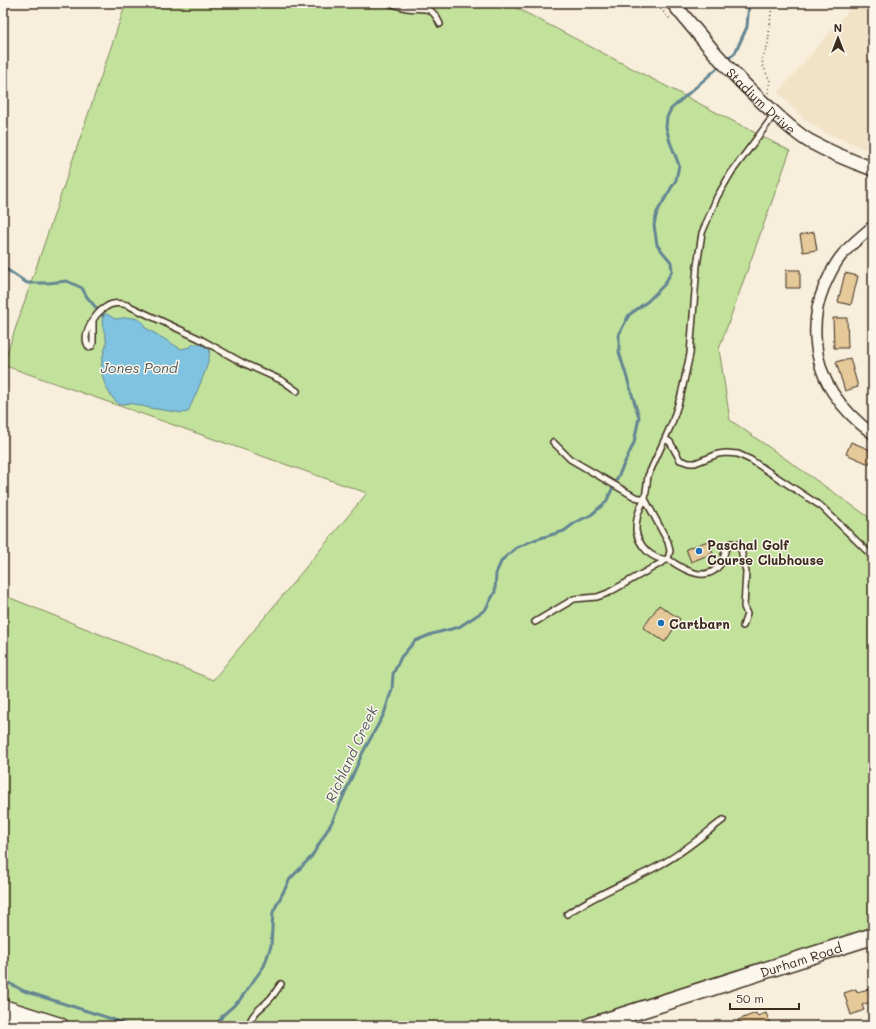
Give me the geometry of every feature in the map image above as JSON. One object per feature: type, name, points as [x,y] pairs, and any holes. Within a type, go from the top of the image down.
[{"type":"main road","name":"Durham Road","points":[[590,1026],[873,936]]},
{"type":"main road","points":[[3,1008],[60,1026]]},
{"type":"street","name":"Stadium Drive","points":[[673,3],[700,38],[742,83],[775,114],[809,140],[873,169]]},
{"type":"street","points":[[873,226],[841,255],[830,274],[820,297],[816,321],[815,340],[822,371],[832,392],[852,416],[873,434]]},
{"type":"lane","points":[[389,3],[407,8],[428,9],[432,11],[440,24]]},
{"type":"lane","points":[[743,626],[747,614],[744,607],[746,572],[740,545],[731,543],[728,544],[722,560],[716,569],[708,574],[697,573],[682,569],[668,559],[660,560],[654,557],[647,551],[636,531],[640,507],[645,499],[648,476],[672,423],[681,395],[690,354],[696,300],[697,266],[702,232],[717,197],[730,173],[775,114]]},
{"type":"lane","points":[[93,321],[106,306],[116,303],[128,305],[200,339],[243,363],[283,381],[297,391]]},
{"type":"lane","points":[[665,439],[670,442],[680,460],[689,463],[701,462],[718,454],[726,453],[738,454],[751,460],[822,507],[873,557]]},
{"type":"lane","points":[[553,442],[570,459],[635,497],[645,499]]},
{"type":"lane","points":[[535,622],[574,599],[597,597],[608,594],[668,559],[670,551],[668,542],[645,499]]},
{"type":"lane","points":[[567,914],[611,888],[662,865],[723,820]]},
{"type":"lane","points":[[249,1026],[250,1019],[253,1015],[269,1001],[281,984]]},
{"type":"path","points":[[654,3],[670,19],[671,18]]},
{"type":"path","points":[[764,104],[770,90],[770,81],[763,66],[762,59],[768,44],[772,3]]},
{"type":"shaded area","points":[[855,3],[873,3],[873,152],[824,132],[799,115],[778,93]]},
{"type":"green space","points":[[126,3],[507,3],[790,151],[719,349],[730,420],[873,520],[873,929],[573,1026],[83,1026],[3,1001],[3,595],[213,680],[367,493],[3,365]]},
{"type":"green space","points":[[3,1012],[47,1026],[3,1026]]},
{"type":"water","name":"Jones Pond","points":[[104,314],[107,314],[115,319],[130,318],[140,320],[144,323],[144,327],[181,349],[190,347],[193,344],[200,344],[209,349],[208,361],[205,370],[188,412],[182,413],[129,403],[119,405],[114,400],[107,390],[102,373],[102,360],[106,345],[106,337],[102,322]]},
{"type":"building","points":[[814,232],[817,250],[803,252],[800,235]]},
{"type":"building","points":[[786,270],[800,270],[800,288],[786,288]]},
{"type":"building","points":[[845,273],[858,276],[851,305],[838,302]]},
{"type":"building","points":[[833,318],[847,318],[848,348],[834,348]]},
{"type":"building","points":[[850,358],[858,387],[845,391],[836,362]]},
{"type":"building","points":[[851,442],[873,451],[869,464],[846,454]]},
{"type":"building","name":"Paschal Golf Course Clubhouse","points":[[708,541],[713,553],[691,562],[686,549]]},
{"type":"building","name":"Cartbarn","points":[[659,605],[680,619],[665,642],[643,628]]},
{"type":"building","points":[[856,989],[857,992],[869,989],[873,1001],[862,1005],[864,1010],[851,1015],[844,993]]},
{"type":"building","points":[[756,1013],[757,1016],[766,1013],[770,1023],[761,1026],[733,1026],[739,1024],[738,1020]]},
{"type":"waterway","name":"Richland Creek","points":[[726,60],[735,53],[747,27],[749,3]]},
{"type":"waterway","name":"Richland Creek","points":[[216,1026],[223,1015],[239,1001],[264,966],[271,946],[273,912],[290,879],[312,856],[332,822],[363,752],[384,714],[392,689],[393,674],[401,657],[415,641],[432,634],[459,627],[485,610],[495,592],[496,573],[502,560],[516,548],[534,540],[564,531],[576,522],[591,515],[606,502],[634,443],[639,417],[619,352],[619,334],[629,315],[648,301],[664,285],[672,271],[671,262],[657,245],[654,225],[657,212],[676,180],[679,165],[666,127],[667,117],[671,109],[722,64]]},
{"type":"waterway","points":[[3,267],[27,283],[67,281],[82,288],[87,297],[103,316]]},
{"type":"waterway","points":[[3,980],[24,991],[112,1019],[129,1026]]},
{"type":"place","name":"Paschal Golf Course Clubhouse","points":[[699,551]]},
{"type":"place","name":"Cartbarn","points":[[661,623]]}]
